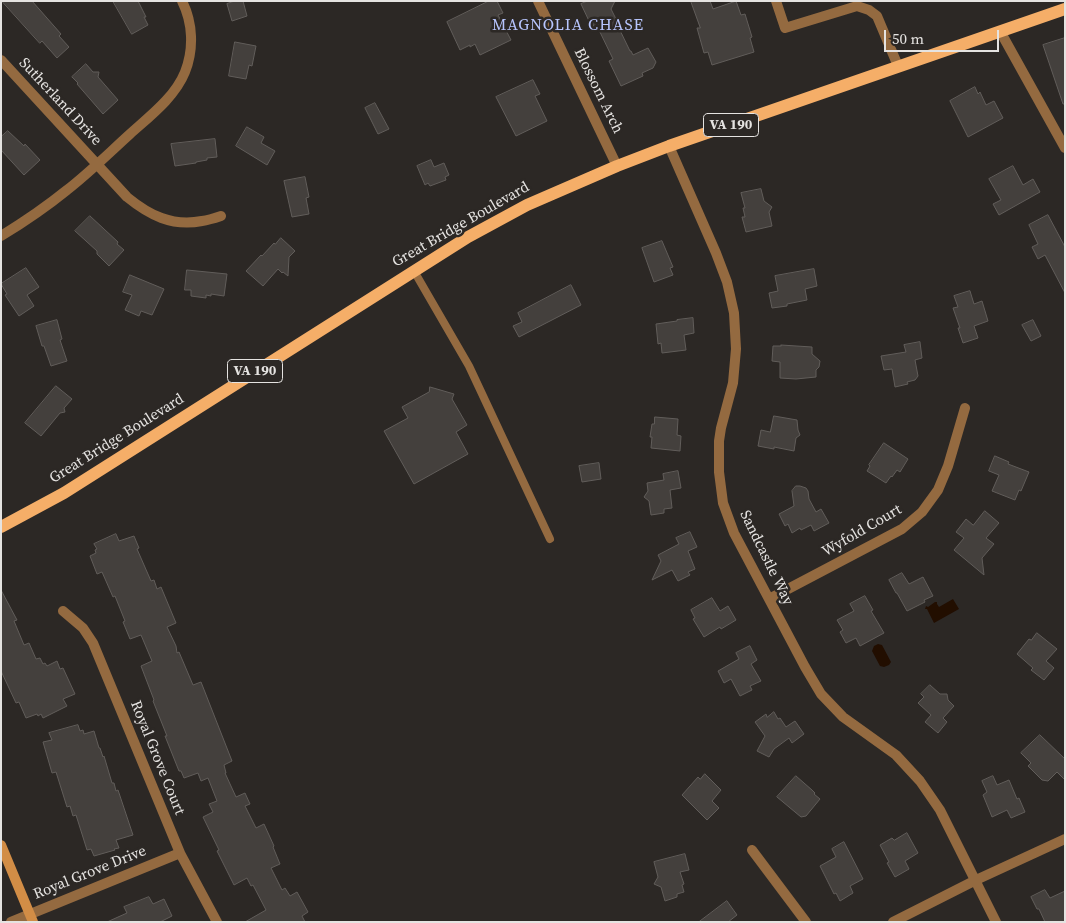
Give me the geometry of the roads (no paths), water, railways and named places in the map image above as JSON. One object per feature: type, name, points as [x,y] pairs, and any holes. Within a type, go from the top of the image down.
[{"type":"main road","name":"Great Bridge Boulevard","points":[[1,527],[64,493],[468,237],[527,205],[669,146],[1065,9]]},
{"type":"street","points":[[1,236],[69,189],[175,90],[185,72],[191,46],[191,28],[182,1]]},
{"type":"street","name":"Blossom Arch","points":[[538,1],[617,166]]},
{"type":"street","points":[[776,1],[785,28],[857,6],[869,10],[877,16],[898,66]]},
{"type":"street","points":[[1000,31],[1065,148]]},
{"type":"street","name":"Sutherland Drive","points":[[1,60],[127,197],[141,208],[150,214],[182,223],[202,221],[221,216]]},
{"type":"street","name":"Sandcastle Way","points":[[669,146],[716,253],[727,282],[734,313],[736,349],[733,382],[719,441],[719,472],[724,503],[734,533],[821,694],[843,717],[896,755],[920,781],[940,810],[996,922]]},
{"type":"street","name":"Wyfold Court","points":[[769,599],[902,529],[922,512],[938,490],[948,466],[965,408]]},
{"type":"street","name":"Royal Grove Court","points":[[63,611],[83,628],[93,643],[180,853],[217,922]]},
{"type":"street","points":[[893,922],[1065,838]]},
{"type":"street","points":[[1,845],[31,918]]},
{"type":"street","points":[[752,850],[806,922]]},
{"type":"street","name":"Royal Grove Drive","points":[[12,922],[31,918],[180,853]]},
{"type":"lane","points":[[414,271],[469,366],[550,539]]},
{"type":"district","name":"MAGNOLIA CHASE","points":[[568,26]]}]
